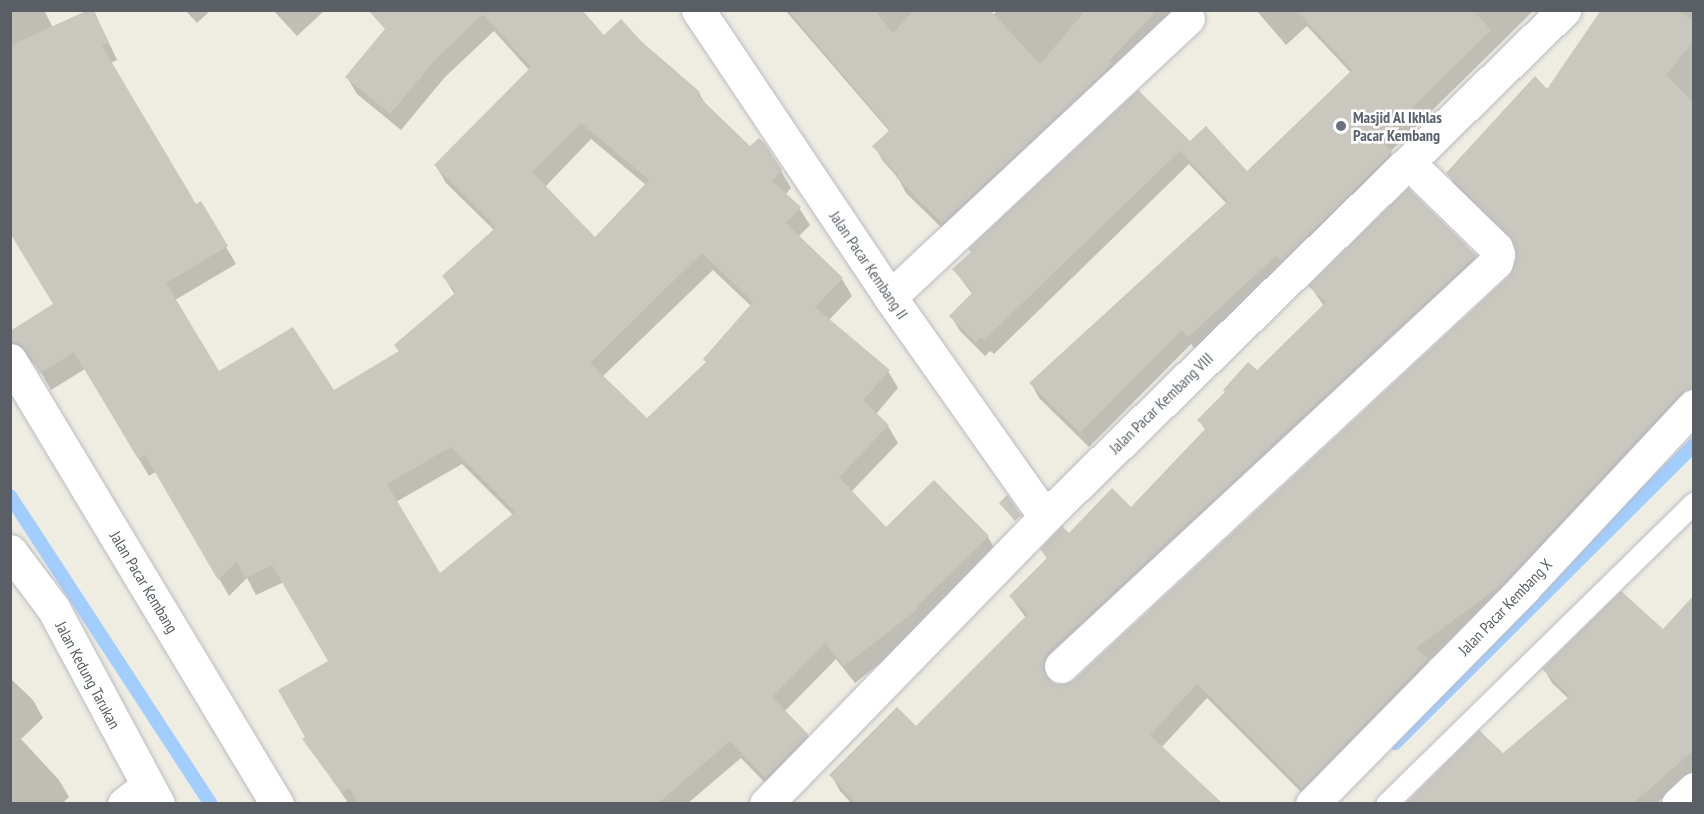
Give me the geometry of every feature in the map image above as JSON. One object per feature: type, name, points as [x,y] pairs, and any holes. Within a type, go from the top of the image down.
[{"type":"street","name":"Jalan Pacar Kembang II","points":[[698,10],[891,297],[1044,517]]},
{"type":"street","name":"Jalan Pacar Kembang VIII","points":[[766,804],[1044,517],[1564,10]]},
{"type":"street","points":[[891,297],[1188,18]]},
{"type":"street","points":[[1061,666],[1496,262],[1498,254],[1496,248],[1409,163]]},
{"type":"street","name":"Jalan Pacar Kembang","points":[[10,360],[277,804]]},
{"type":"street","name":"Jalan Pacar Kembang X","points":[[1312,804],[1524,588],[1694,406]]},
{"type":"street","name":"Jalan Kedung Tarukan","points":[[10,550],[53,608],[143,798]]},
{"type":"street","points":[[1678,804],[1694,789]]},
{"type":"lane","points":[[1386,804],[1694,502]]},
{"type":"building","points":[[88,10],[94,10],[108,43],[102,46],[196,204],[201,201],[228,246],[166,283],[219,371],[293,327],[334,390],[399,351],[394,345],[456,292],[442,276],[495,226],[434,165],[531,67],[483,14],[436,59],[390,114],[345,77],[385,29],[368,10],[582,10],[604,35],[621,19],[641,41],[700,92],[697,95],[750,146],[759,138],[765,144],[782,170],[772,181],[801,207],[786,223],[843,278],[815,307],[890,370],[863,400],[889,425],[839,477],[886,527],[934,480],[989,536],[916,607],[918,609],[844,666],[825,643],[772,697],[808,734],[765,778],[730,741],[657,804],[359,804],[349,787],[342,793],[302,739],[305,737],[278,690],[328,661],[272,565],[245,578],[237,561],[218,580],[145,455],[138,459],[74,352],[40,373],[26,350],[19,343],[10,341],[10,331],[53,304],[10,233],[10,46]],"holes":[[[581,123],[649,180],[595,237],[532,172]],[[702,253],[753,302],[703,359],[706,362],[647,418],[590,363]],[[451,447],[515,512],[440,573],[387,484]]]},
{"type":"building","points":[[788,10],[874,10],[893,33],[914,10],[990,10],[1040,64],[1086,10],[1157,10],[1109,61],[1112,64],[942,223],[896,177],[898,175],[872,146],[890,130]]},
{"type":"building","points":[[1296,10],[1473,10],[1491,30],[1380,140],[1392,152],[1281,261],[1276,256],[1188,337],[1182,330],[1080,433],[1029,383],[1228,201],[1180,151],[984,340],[981,337],[976,342],[949,316],[973,292],[952,269],[971,252],[968,249],[1138,90],[1190,141],[1206,126],[1247,171],[1352,70]]},
{"type":"building","points":[[1601,10],[1678,10],[1694,22],[1694,41],[1666,75],[1694,103],[1694,388],[1680,393],[1501,585],[1416,648],[1428,658],[1302,788],[1197,684],[1150,735],[1223,804],[857,804],[829,775],[897,707],[916,726],[1028,614],[1009,596],[1047,558],[1040,549],[1062,526],[1069,533],[1112,488],[1131,507],[1206,428],[1197,420],[1225,392],[1223,390],[1248,362],[1257,370],[1326,302],[1308,286],[1408,188],[1476,255],[1048,652],[1043,660],[1043,670],[1048,679],[1056,684],[1065,684],[1074,680],[1509,276],[1516,259],[1514,242],[1446,173],[1535,76],[1547,89]]},
{"type":"building","points":[[1007,495],[1021,515],[1015,521],[999,503]]},
{"type":"building","points":[[1621,591],[1663,629],[1694,595],[1694,750],[1632,804],[1405,804],[1479,730],[1503,753],[1570,696],[1542,669]]},
{"type":"waterway","points":[[1395,743],[1694,445]]},
{"type":"waterway","points":[[10,496],[211,804]]},
{"type":"place","name":"Masjid Al Ikhlas Pacar Kembang","points":[[1341,126]]}]
